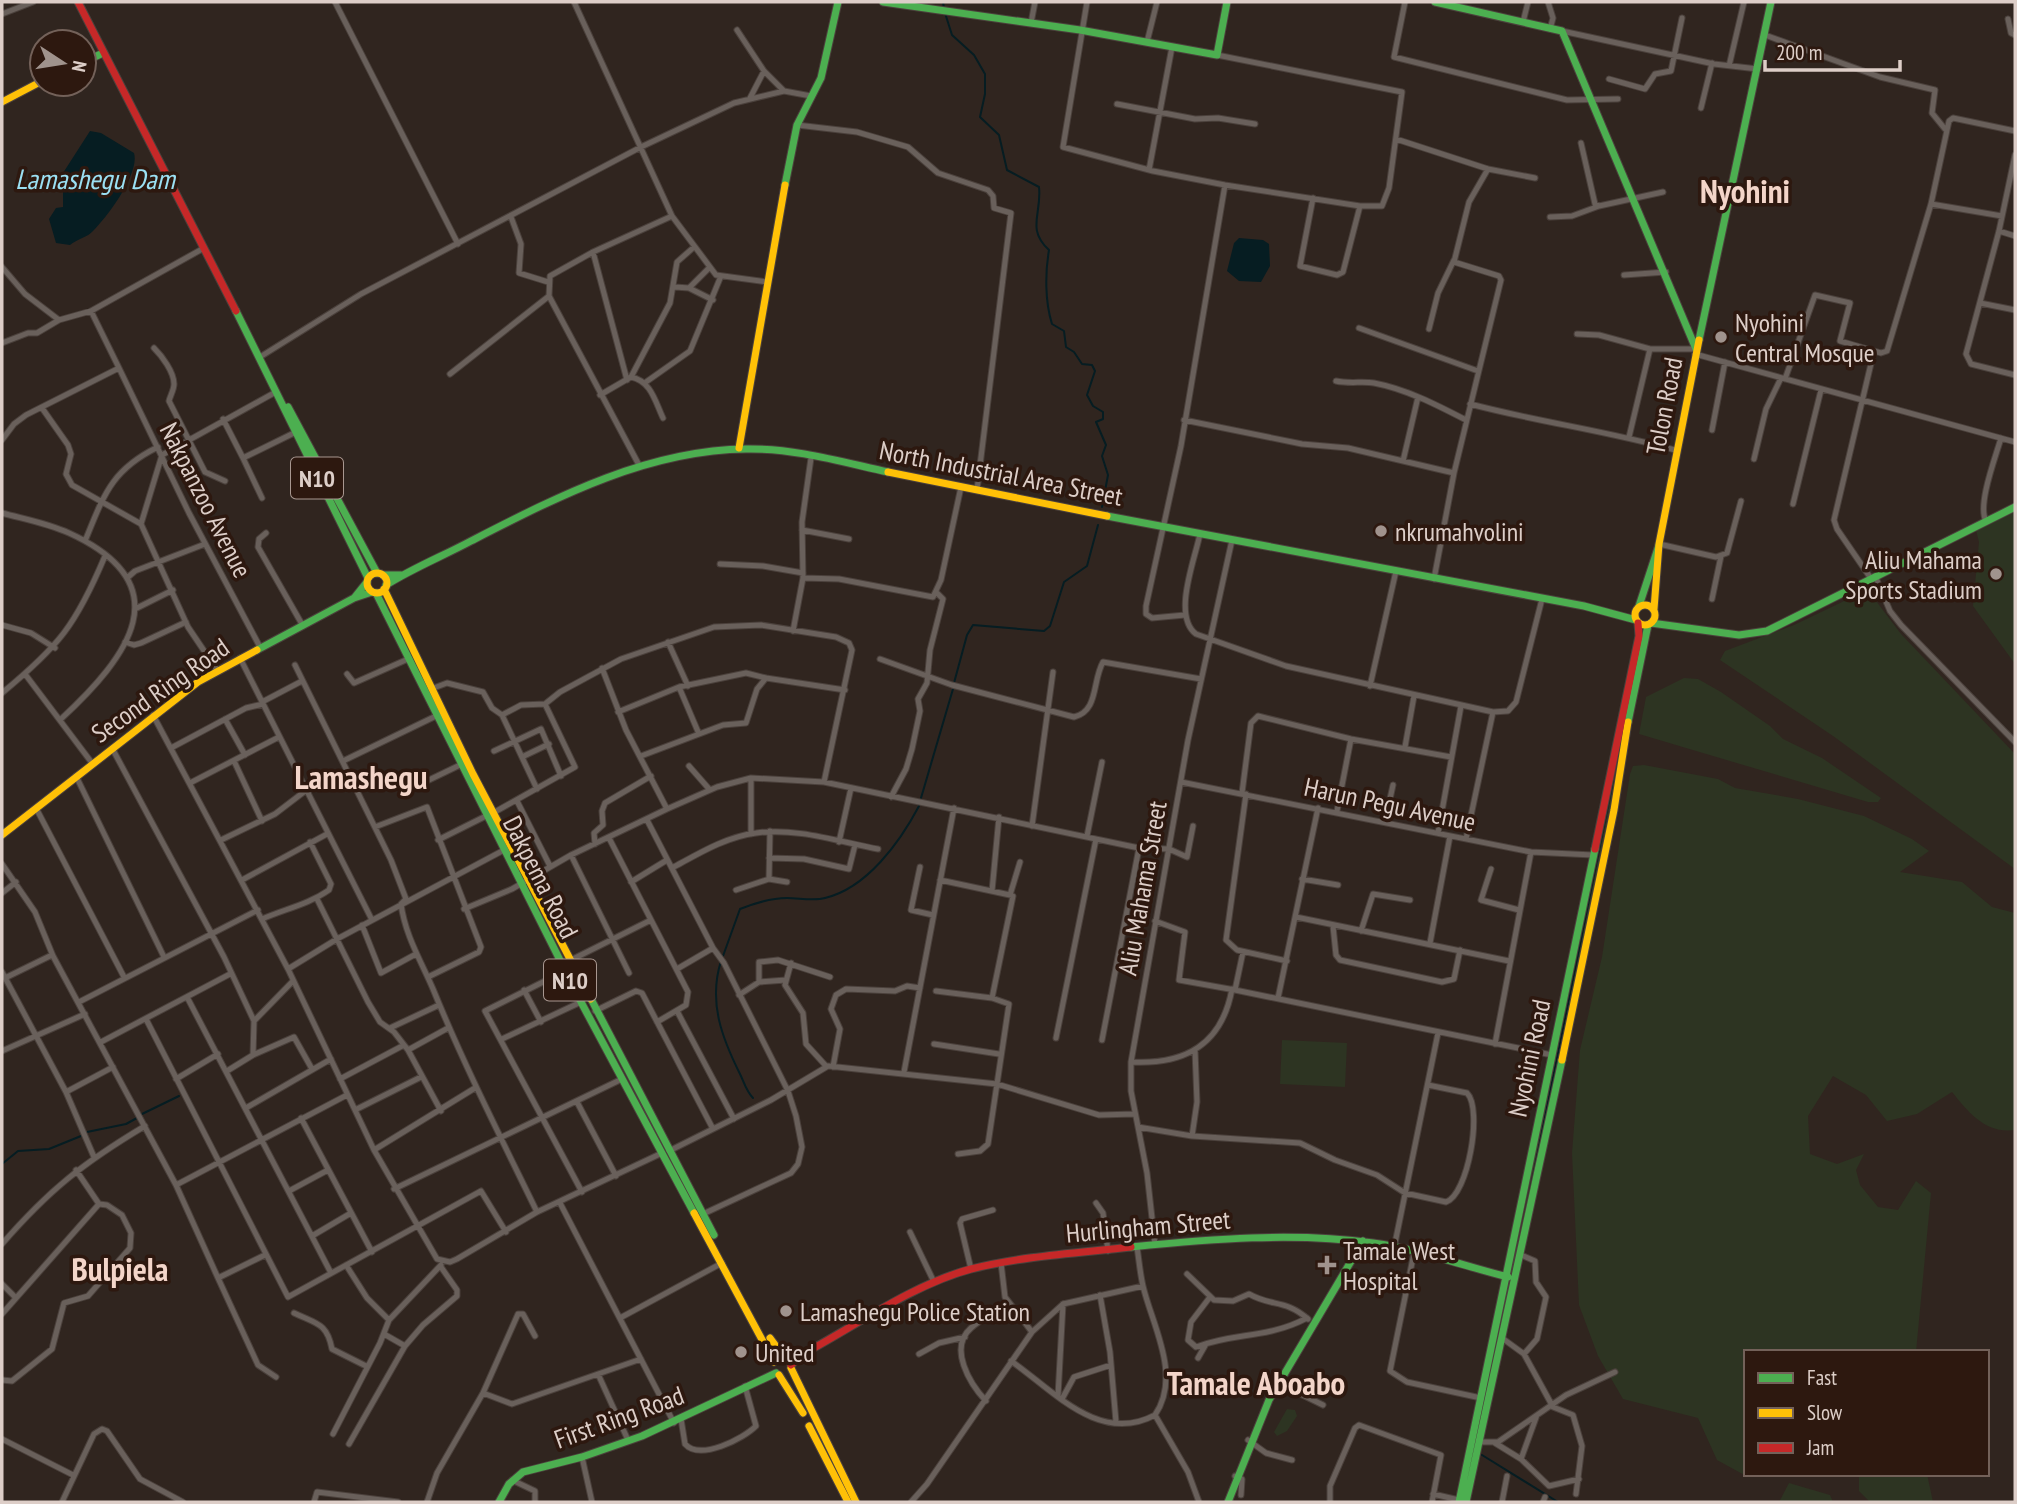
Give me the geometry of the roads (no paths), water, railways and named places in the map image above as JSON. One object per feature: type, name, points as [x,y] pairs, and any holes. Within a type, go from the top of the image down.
[{"type":"main road","name":"N10","points":[[78,2],[310,456],[374,592]]},
{"type":"main road","points":[[739,448],[797,125],[821,78],[838,2]]},
{"type":"main road","points":[[883,2],[1080,30],[1217,55],[1227,2]]},
{"type":"main road","points":[[1435,2],[1562,31],[1631,197],[1666,272],[1696,351]]},
{"type":"main road","name":"Tolon Road","points":[[1659,544],[1675,450],[1771,2]]},
{"type":"main road","points":[[98,55],[103,53]]},
{"type":"main road","points":[[2,102],[28,88]]},
{"type":"main road","name":"N10","points":[[269,377],[294,433],[380,574],[385,587]]},
{"type":"main road","name":"North Industrial Area Street","points":[[374,592],[401,575],[586,486],[639,465],[739,448],[766,449],[811,457],[1542,599],[1611,613],[1637,622],[1678,624]]},
{"type":"main road","points":[[1638,607],[1646,604],[1678,624],[1740,635],[1757,634],[1874,579],[2015,507]]},
{"type":"main road","name":"Nyohini Road","points":[[1461,1501],[1639,636],[1638,607],[1646,589],[1654,550],[1659,544]]},
{"type":"main road","name":"Nyohini Road","points":[[1461,1501],[1479,1442],[1528,1226],[1614,810],[1623,747],[1654,610],[1659,544]]},
{"type":"main road","points":[[367,580],[380,574]]},
{"type":"main road","name":"North Industrial Area Street","points":[[380,574],[401,575]]},
{"type":"main road","name":"Second Ring Road","points":[[354,598],[367,580]]},
{"type":"main road","name":"Dakpema Road","points":[[385,587],[565,971],[622,1079],[703,1214],[772,1342],[788,1362],[856,1502]]},
{"type":"main road","name":"Second Ring Road","points":[[2,835],[153,715],[218,670],[354,598],[374,592]]},
{"type":"main road","name":"Dakpema Road","points":[[374,592],[460,765],[490,815],[503,849],[569,961],[776,1369],[798,1403],[848,1502]]},
{"type":"main road","name":"North Industrial Area Street","points":[[1611,613],[1638,607]]},
{"type":"main road","points":[[1517,1223],[1521,1229],[1528,1226]]},
{"type":"main road","name":"Hurlingham Street","points":[[788,1362],[934,1282],[971,1269],[1137,1247],[1213,1239],[1363,1241],[1515,1279]]},
{"type":"main road","points":[[1227,1502],[1248,1440],[1309,1320],[1363,1241]]},
{"type":"main road","points":[[776,1369],[788,1362]]},
{"type":"main road","points":[[776,1369],[788,1373],[788,1362]]},
{"type":"main road","name":"First Ring Road","points":[[512,1480],[523,1472],[583,1457],[678,1421],[776,1369]]},
{"type":"main road","points":[[499,1502],[512,1480]]},
{"type":"street","points":[[2,14],[33,2]]},
{"type":"street","points":[[335,2],[458,244]]},
{"type":"street","points":[[574,2],[672,216],[709,268],[721,276],[767,282]]},
{"type":"street","points":[[1031,23],[1035,2]]},
{"type":"street","points":[[1087,2],[1080,30],[1063,147],[1149,170],[1225,185],[1376,208],[1385,202],[1403,95],[1399,90],[1217,55]]},
{"type":"street","points":[[1147,42],[1157,2]]},
{"type":"street","points":[[1405,2],[1394,57],[1567,100],[1618,99]]},
{"type":"street","points":[[1522,23],[1528,2]]},
{"type":"street","points":[[1548,2],[1553,18],[1550,29]]},
{"type":"street","points":[[1729,66],[1744,2]]},
{"type":"street","points":[[1609,79],[1649,88],[1655,74],[1671,71],[1682,18]]},
{"type":"street","points":[[2008,19],[2011,33],[2015,36]]},
{"type":"street","points":[[737,30],[764,71],[783,91]]},
{"type":"street","points":[[1562,31],[1712,63],[1758,69]]},
{"type":"street","points":[[1765,35],[1880,77],[1934,90],[1932,113],[1945,129]]},
{"type":"street","points":[[1149,170],[1172,47]]},
{"type":"street","points":[[1701,108],[1712,63]]},
{"type":"street","points":[[750,98],[764,71]]},
{"type":"street","points":[[260,357],[361,294],[641,147],[750,98],[783,91],[811,96]]},
{"type":"street","points":[[1116,104],[1255,124]]},
{"type":"street","points":[[1754,459],[1766,409],[1783,379],[1815,295],[1850,303],[1840,341],[1874,351],[1888,351],[1931,204],[1945,129],[1953,118],[2015,131]]},
{"type":"street","points":[[797,125],[857,132],[912,148],[938,173],[988,190],[993,196],[994,208],[1011,213],[977,490]]},
{"type":"street","points":[[1396,139],[1488,169],[1535,178]]},
{"type":"street","points":[[1581,143],[1595,204],[1599,206]]},
{"type":"street","points":[[2015,155],[1999,231],[1980,303],[1970,329],[1966,354],[1968,360],[1978,366],[2015,375]]},
{"type":"street","points":[[1429,329],[1438,293],[1454,260],[1469,202],[1488,169]]},
{"type":"street","points":[[1185,615],[1152,618],[1145,612],[1184,420],[1225,185]]},
{"type":"street","points":[[1550,218],[1572,216],[1631,197],[1663,192]]},
{"type":"street","points":[[1313,198],[1300,265],[1337,275],[1343,272],[1360,206]]},
{"type":"street","points":[[1931,204],[2002,216]]},
{"type":"street","points":[[639,465],[549,296],[548,282],[550,276],[593,252],[672,216]]},
{"type":"street","points":[[511,217],[521,244],[519,273],[548,282]]},
{"type":"street","points":[[1999,231],[2015,236]]},
{"type":"street","points":[[600,395],[629,378],[670,303],[675,287],[677,262],[694,247]]},
{"type":"street","points":[[2,343],[37,333],[59,320],[91,311],[204,248]]},
{"type":"street","points":[[593,252],[629,378]]},
{"type":"street","points":[[1434,579],[1454,473],[1501,278],[1454,260]]},
{"type":"street","points":[[2,267],[25,294],[59,320]]},
{"type":"street","points":[[689,288],[709,268]]},
{"type":"street","points":[[1624,275],[1666,272]]},
{"type":"street","points":[[629,378],[646,382],[690,351],[721,276]]},
{"type":"street","points":[[675,287],[689,288],[713,300]]},
{"type":"street","points":[[450,374],[549,296]]},
{"type":"street","points":[[1980,303],[2015,310]]},
{"type":"street","name":"Nakpanzoo Avenue","points":[[91,311],[205,544],[260,647]]},
{"type":"street","points":[[1359,328],[1478,371]]},
{"type":"street","points":[[1577,334],[1599,335],[1650,349],[1696,351],[1821,390],[2015,442]]},
{"type":"street","points":[[154,348],[162,356],[174,385],[169,401],[205,472],[225,481]]},
{"type":"street","points":[[1629,437],[1650,349]]},
{"type":"street","points":[[1874,351],[1860,401],[1834,520],[1837,529],[1874,579],[1890,611],[1901,625],[2015,742]]},
{"type":"street","points":[[1712,430],[1725,362]]},
{"type":"street","points":[[2,440],[20,419],[119,368]]},
{"type":"street","points":[[646,382],[663,418]]},
{"type":"street","points":[[1336,382],[1360,385],[1373,383],[1418,397],[1466,420]]},
{"type":"street","points":[[1793,504],[1821,390]]},
{"type":"street","points":[[141,524],[162,455],[274,393]]},
{"type":"street","points":[[1403,461],[1418,397]]},
{"type":"street","points":[[1470,404],[1532,421],[1629,437],[1675,450]]},
{"type":"street","points":[[42,408],[71,454],[67,468],[68,480],[78,489],[141,524],[186,622],[218,670]]},
{"type":"street","points":[[223,419],[262,498]]},
{"type":"street","points":[[1184,420],[1454,473]]},
{"type":"street","points":[[243,458],[294,433]]},
{"type":"street","points":[[1986,521],[1983,515],[1984,502],[2001,438]]},
{"type":"street","points":[[85,541],[101,502],[124,466],[158,447]]},
{"type":"street","points":[[793,631],[803,576],[802,530],[811,457]]},
{"type":"street","points":[[720,564],[768,567],[803,576],[839,579],[932,597],[937,593],[961,487]]},
{"type":"street","points":[[1712,599],[1721,556],[1730,549],[1741,501]]},
{"type":"street","points":[[2,523],[4,513],[42,523],[85,541],[127,578],[137,608],[125,642],[98,682],[61,719]]},
{"type":"street","points":[[802,530],[849,539]]},
{"type":"street","points":[[266,533],[259,539],[258,547],[303,626]]},
{"type":"street","points":[[1200,534],[1185,615],[1192,632],[1274,662],[1461,706],[1493,712],[1508,711],[1516,702],[1542,599]]},
{"type":"street","name":"Aliu Mahama Street","points":[[1155,1245],[1147,1173],[1135,1114],[1132,1062],[1181,782],[1232,540]]},
{"type":"street","points":[[127,578],[135,571],[160,564],[205,544]]},
{"type":"street","points":[[1659,544],[1721,556]]},
{"type":"street","points":[[2,692],[55,648],[77,617],[104,556]]},
{"type":"street","points":[[1370,686],[1396,571]]},
{"type":"street","points":[[137,608],[173,590]]},
{"type":"street","points":[[891,797],[906,769],[920,711],[918,699],[929,677],[930,650],[943,599],[937,593]]},
{"type":"street","points":[[125,642],[134,645],[141,643],[186,622]]},
{"type":"street","points":[[2,625],[31,633],[55,648]]},
{"type":"street","points":[[502,716],[521,705],[545,704],[602,668],[668,642],[720,626],[761,625],[836,638],[849,643],[852,650],[824,782]]},
{"type":"street","points":[[668,642],[688,686]]},
{"type":"street","points":[[240,658],[372,920]]},
{"type":"street","points":[[347,674],[355,683],[408,659]]},
{"type":"street","points":[[880,659],[954,685],[1074,717],[1088,711],[1103,662],[1201,679]]},
{"type":"street","points":[[295,665],[404,892],[406,900],[401,904]]},
{"type":"street","points":[[602,668],[618,712],[667,809]]},
{"type":"street","points":[[1032,826],[1053,672]]},
{"type":"street","points":[[618,712],[679,687],[746,673],[845,690]]},
{"type":"street","points":[[25,674],[92,763]]},
{"type":"street","points":[[641,756],[723,725],[748,722],[758,689],[766,678]]},
{"type":"street","points":[[171,748],[302,681]]},
{"type":"street","points":[[431,689],[447,683],[479,689],[492,708],[502,716],[537,789]]},
{"type":"street","points":[[679,687],[699,734]]},
{"type":"street","points":[[1405,747],[1414,696]]},
{"type":"street","points":[[438,840],[517,801],[575,767],[545,704]]},
{"type":"street","points":[[1438,833],[1461,706]]},
{"type":"street","points":[[1466,839],[1493,712]]},
{"type":"street","points":[[153,715],[288,969],[394,1189],[457,1290],[457,1296],[405,1346],[349,1444]]},
{"type":"street","points":[[342,761],[393,734],[436,716]]},
{"type":"street","points":[[1287,961],[1243,952],[1229,946],[1225,936],[1250,728],[1256,717],[1351,739],[1451,757]]},
{"type":"street","points":[[225,719],[245,755]]},
{"type":"street","points":[[494,751],[541,729],[561,776]]},
{"type":"street","points":[[190,783],[279,737]]},
{"type":"street","points":[[1337,811],[1351,739]]},
{"type":"street","points":[[522,757],[549,744]]},
{"type":"street","points":[[112,748],[254,1021],[253,1055]]},
{"type":"street","points":[[556,759],[568,752]]},
{"type":"street","points":[[234,761],[262,821]]},
{"type":"street","points":[[1087,836],[1102,762]]},
{"type":"street","points":[[402,793],[460,765]]},
{"type":"street","points":[[689,766],[710,790]]},
{"type":"street","points":[[221,840],[262,821],[316,784],[349,775]]},
{"type":"street","points":[[76,776],[164,957]]},
{"type":"street","points":[[595,844],[594,833],[604,824],[603,806],[651,776]]},
{"type":"street","points":[[751,778],[751,834]]},
{"type":"street","points":[[464,909],[524,882],[571,855],[667,809],[710,790],[751,778],[824,782],[1139,848],[1169,849],[1189,856],[1193,826]]},
{"type":"street","name":"Harun Pegu Avenue","points":[[1181,782],[1337,811],[1531,852],[1593,855]]},
{"type":"street","points":[[1385,822],[1393,785]]},
{"type":"street","points":[[839,842],[851,788]]},
{"type":"street","points":[[517,801],[550,866]]},
{"type":"street","points":[[374,827],[425,807],[455,877],[464,909],[481,950],[428,977]]},
{"type":"street","points":[[36,808],[124,977]]},
{"type":"street","points":[[904,1072],[954,808]]},
{"type":"street","points":[[1278,998],[1318,808]]},
{"type":"street","points":[[992,891],[999,817]]},
{"type":"street","points":[[647,820],[715,951],[724,963],[788,1091],[802,1141],[797,1167],[773,1183],[703,1214]]},
{"type":"street","points":[[769,879],[770,831]]},
{"type":"street","points":[[672,868],[708,849],[751,834],[770,831],[878,849]]},
{"type":"street","points":[[242,880],[327,834]]},
{"type":"street","points":[[1430,943],[1450,836]]},
{"type":"street","points":[[609,838],[689,997],[686,1005],[657,1022]]},
{"type":"street","points":[[1056,1038],[1096,839]]},
{"type":"street","points":[[262,919],[292,905],[317,899],[331,887],[310,842]]},
{"type":"street","points":[[769,858],[804,859],[849,869],[855,845]]},
{"type":"street","points":[[1102,1040],[1139,848]]},
{"type":"street","points":[[288,969],[362,925],[503,849]]},
{"type":"street","points":[[1495,1044],[1531,852]]},
{"type":"street","points":[[571,855],[629,973]]},
{"type":"street","points":[[631,882],[667,860]]},
{"type":"street","points":[[1010,895],[1020,862]]},
{"type":"street","points":[[2,864],[35,912],[52,954],[176,1185],[258,1365],[276,1377]]},
{"type":"street","points":[[920,867],[911,910],[933,915]]},
{"type":"street","points":[[1491,869],[1481,900],[1519,909]]},
{"type":"street","points":[[736,890],[769,879],[787,882]]},
{"type":"street","points":[[1303,879],[1338,885]]},
{"type":"street","points":[[940,880],[1013,896],[992,998]]},
{"type":"street","points":[[2,892],[16,882]]},
{"type":"street","points":[[1361,931],[1373,894],[1410,900]]},
{"type":"street","points":[[317,899],[379,1021],[390,1028],[406,1047],[441,1111]]},
{"type":"street","points":[[401,904],[416,954],[448,1028],[537,1212]]},
{"type":"street","points":[[79,1002],[258,910]]},
{"type":"street","points":[[1296,917],[1509,961]]},
{"type":"street","points":[[569,961],[651,920]]},
{"type":"street","points":[[1156,921],[1185,932],[1179,981],[1234,989],[1552,1055]]},
{"type":"street","points":[[362,925],[382,973],[416,954]]},
{"type":"street","points":[[1333,926],[1336,955],[1340,960],[1442,982],[1454,979],[1460,950]]},
{"type":"street","points":[[677,969],[715,951]]},
{"type":"street","points":[[1132,1062],[1173,1059],[1195,1050],[1224,1021],[1243,952]]},
{"type":"street","points":[[52,954],[3,975],[66,1092],[94,1157]]},
{"type":"street","points":[[759,982],[758,965],[761,961],[774,959],[830,977]]},
{"type":"street","points":[[791,963],[786,986],[797,1000],[805,1018],[806,1044],[830,1066]]},
{"type":"street","points":[[565,971],[486,1010],[582,1192]]},
{"type":"street","points":[[101,1042],[230,974]]},
{"type":"street","points":[[740,995],[759,982],[786,980]]},
{"type":"street","points":[[254,1021],[293,981]]},
{"type":"street","points":[[830,1066],[840,1029],[831,1009],[838,993],[846,989],[896,991],[907,986],[920,988]]},
{"type":"street","points":[[524,990],[541,1022]]},
{"type":"street","points":[[595,1012],[639,991],[713,1129]]},
{"type":"street","points":[[936,991],[992,998],[1009,1004],[986,1147],[980,1151],[958,1154]]},
{"type":"street","points":[[187,997],[331,1273]]},
{"type":"street","points":[[502,1039],[581,1002]]},
{"type":"street","points":[[390,1028],[439,1005]]},
{"type":"street","points":[[677,1011],[734,1119]]},
{"type":"street","points":[[2,1051],[85,1014]]},
{"type":"street","points":[[146,1019],[264,1255],[288,1297],[481,1191],[506,1232]]},
{"type":"street","points":[[340,1079],[448,1028]]},
{"type":"street","points":[[1394,1248],[1437,1033]]},
{"type":"street","points":[[227,1071],[253,1055],[294,1037],[312,1069]]},
{"type":"street","points":[[934,1044],[999,1054]]},
{"type":"street","points":[[1192,1136],[1197,1102],[1195,1050]]},
{"type":"street","points":[[176,1079],[218,1054]]},
{"type":"street","points":[[246,1108],[331,1059]]},
{"type":"street","points":[[66,1092],[113,1066]]},
{"type":"street","points":[[333,1434],[396,1308],[442,1264],[457,1259],[537,1212],[734,1119],[830,1066],[997,1084],[1099,1115],[1135,1114]]},
{"type":"street","points":[[355,1110],[421,1077]]},
{"type":"street","points":[[394,1189],[544,1119],[622,1079]]},
{"type":"street","points":[[1138,1127],[1192,1136],[1300,1143],[1335,1160],[1377,1175],[1405,1193],[1438,1202],[1451,1201],[1467,1165],[1475,1113],[1471,1096],[1460,1090],[1428,1085]]},
{"type":"street","points":[[374,1150],[475,1088]]},
{"type":"street","points":[[176,1185],[347,1095]]},
{"type":"street","points":[[577,1102],[616,1176]]},
{"type":"street","points":[[301,1118],[372,1252]]},
{"type":"street","points":[[2,1244],[57,1185],[94,1157],[145,1126]]},
{"type":"street","points":[[2,1380],[12,1381],[52,1349],[64,1303],[88,1296],[130,1248],[131,1233],[122,1216],[107,1205],[99,1203],[76,1170]]},
{"type":"street","points":[[289,1191],[328,1170]]},
{"type":"street","points":[[2,1314],[99,1203]]},
{"type":"street","points":[[560,1203],[641,1359],[678,1421],[685,1444],[694,1451],[701,1452],[742,1435],[756,1426],[745,1386]]},
{"type":"street","points":[[1096,1203],[1103,1213],[1108,1251]]},
{"type":"street","points":[[971,1269],[960,1223],[993,1210]]},
{"type":"street","points":[[312,1236],[351,1213]]},
{"type":"street","points":[[910,1232],[934,1282]]},
{"type":"street","points":[[1011,1361],[1090,1419],[1138,1421],[1155,1415],[1162,1399],[1163,1349],[1143,1286],[1137,1247]]},
{"type":"street","points":[[1414,1253],[1390,1372],[1407,1381],[1481,1398]]},
{"type":"street","points":[[218,1278],[264,1255]]},
{"type":"street","points":[[1521,1255],[1535,1261],[1536,1282],[1546,1297],[1537,1339],[1524,1354]]},
{"type":"street","points":[[620,1318],[722,1263]]},
{"type":"street","points":[[1001,1263],[1001,1285],[1009,1304],[1032,1332]]},
{"type":"street","points":[[346,1265],[367,1298],[389,1320]]},
{"type":"street","points":[[1188,1274],[1217,1301],[1234,1301],[1250,1294],[1261,1300],[1288,1304],[1309,1320]]},
{"type":"street","points":[[2,1284],[15,1297]]},
{"type":"street","points":[[911,1502],[986,1401],[1032,1332],[1063,1304],[1143,1286]]},
{"type":"street","points":[[1100,1295],[1111,1365],[1116,1422]]},
{"type":"street","points":[[1210,1297],[1191,1322],[1188,1340],[1196,1347],[1243,1334],[1280,1331],[1309,1320]]},
{"type":"street","points":[[986,1401],[975,1389],[961,1358],[965,1337],[969,1329],[1009,1304]]},
{"type":"street","points":[[1060,1397],[1063,1304]]},
{"type":"street","points":[[294,1313],[325,1328],[331,1337],[331,1349],[366,1366]]},
{"type":"street","points":[[427,1502],[437,1473],[483,1393],[518,1314],[523,1314],[535,1336]]},
{"type":"street","points":[[384,1334],[405,1346]]},
{"type":"street","points":[[919,1354],[939,1343],[965,1337]]},
{"type":"street","points":[[1502,1338],[1524,1354],[1552,1404],[1570,1412],[1579,1432],[1582,1454],[1576,1494]]},
{"type":"street","points":[[1198,1358],[1206,1344]]},
{"type":"street","points":[[483,1393],[513,1404],[641,1359]]},
{"type":"street","points":[[1060,1397],[1074,1377],[1111,1365]]},
{"type":"street","points":[[1495,1443],[1552,1404],[1615,1372]]},
{"type":"street","points":[[598,1374],[628,1440]]},
{"type":"street","points":[[1278,1383],[1323,1405]]},
{"type":"street","points":[[1155,1415],[1188,1472],[1199,1502]]},
{"type":"street","points":[[1521,1459],[1537,1415]]},
{"type":"street","points":[[1330,1502],[1330,1486],[1355,1428],[1359,1425],[1441,1454],[1432,1502]]},
{"type":"street","points":[[62,1502],[94,1434],[102,1429],[107,1431],[140,1479],[183,1502]]},
{"type":"street","points":[[2,1439],[73,1475]]},
{"type":"street","points":[[1248,1440],[1266,1453],[1292,1460]]},
{"type":"street","points":[[1479,1442],[1495,1443],[1521,1459],[1549,1486],[1579,1479]]},
{"type":"street","points":[[583,1457],[592,1502]]},
{"type":"street","points":[[1235,1476],[1242,1479],[1241,1495]]},
{"type":"street","points":[[1502,1502],[1507,1476]]},
{"type":"street","points":[[512,1480],[535,1491],[535,1502]]},
{"type":"street","points":[[314,1502],[317,1492],[398,1502]]},
{"type":"street","points":[[1433,1494],[1461,1501]]},
{"type":"water","name":"Lamashegu Dam","points":[[90,131],[101,133],[134,153],[132,172],[114,205],[91,233],[70,245],[56,243],[49,219],[56,208],[63,207],[63,173]]},
{"type":"water","points":[[1239,238],[1263,240],[1269,244],[1270,266],[1261,282],[1239,281],[1227,271],[1234,243]]},
{"type":"waterway","points":[[943,2],[944,8]]},
{"type":"waterway","points":[[945,13],[952,35],[974,55],[985,74],[985,94],[980,117],[999,135],[1007,170],[1039,187],[1036,221],[1038,235],[1049,250],[1046,287],[1052,324],[1064,331],[1066,347],[1074,352],[1082,364],[1092,365],[1095,371],[1087,395],[1093,406],[1103,412],[1103,419],[1096,422],[1106,445],[1102,456],[1108,475],[1102,507]]},
{"type":"waterway","points":[[954,683],[967,635],[973,625],[1044,631],[1050,626],[1064,582],[1087,566],[1098,525]]},
{"type":"waterway","points":[[921,798],[953,689]]},
{"type":"waterway","points":[[1524,1222],[1613,780]]},
{"type":"waterway","points":[[723,956],[740,909],[775,899],[816,899],[840,893],[881,862],[919,806]]},
{"type":"waterway","points":[[721,961],[716,991],[719,1019],[733,1060],[753,1098]]},
{"type":"waterway","points":[[142,1114],[179,1096]]},
{"type":"waterway","points":[[87,1132],[126,1124],[137,1118]]},
{"type":"waterway","points":[[2,1164],[18,1151],[49,1149],[81,1136]]},
{"type":"waterway","points":[[1482,1455],[1558,1502]]},
{"type":"place","name":"Nyohini Central Mosque","points":[[1721,337]]},
{"type":"place","name":"nkrumahvolini","points":[[1381,531]]},
{"type":"place","name":"Aliu Mahama Sports Stadium","points":[[1996,574]]},
{"type":"place","name":"Tamale West Hospital","points":[[1327,1265]]},
{"type":"place","name":"Lamashegu Police Station","points":[[786,1311]]},
{"type":"place","name":"United","points":[[741,1352]]},
{"type":"district","name":"Nyohini","points":[[1745,190]]},
{"type":"district","name":"Lamashegu","points":[[361,776]]},
{"type":"district","name":"Bulpiela","points":[[120,1268]]},
{"type":"district","name":"Tamale Aboabo","points":[[1256,1382]]}]
